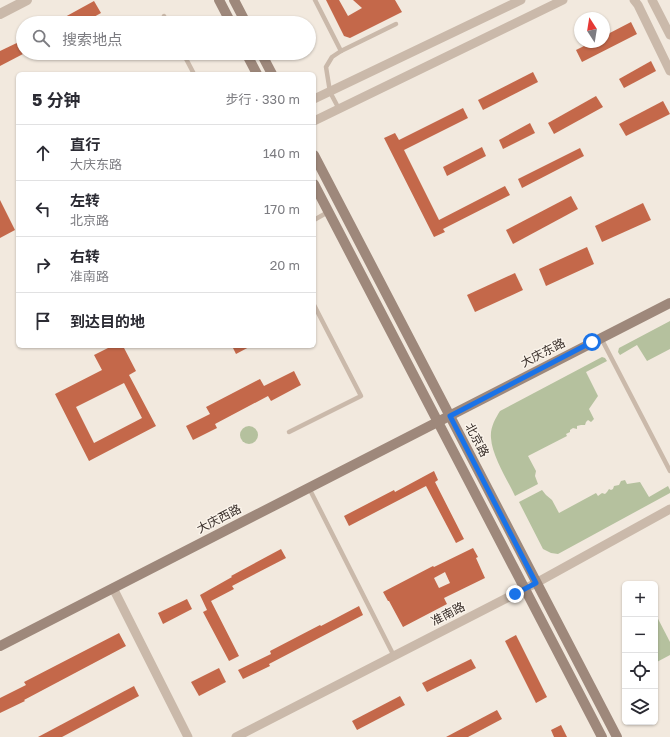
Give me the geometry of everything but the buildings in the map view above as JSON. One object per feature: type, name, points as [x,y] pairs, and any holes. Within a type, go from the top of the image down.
[{"type":"main road","points":[[219,0],[227,16]]},
{"type":"main road","points":[[234,0],[242,16]]},
{"type":"main road","points":[[250,60],[256,72]]},
{"type":"main road","points":[[265,60],[271,72]]},
{"type":"main road","name":"北京路","points":[[316,159],[617,737]]},
{"type":"main road","points":[[316,188],[602,737]]},
{"type":"main road","name":"大庆东路","points":[[450,416],[670,303]]},
{"type":"main road","name":"大庆西路","points":[[0,646],[450,416]]},
{"type":"street","points":[[0,14],[27,0]]},
{"type":"street","points":[[316,98],[521,0]]},
{"type":"street","points":[[316,120],[563,0]]},
{"type":"street","points":[[634,0],[638,5],[670,71]]},
{"type":"street","points":[[652,0],[670,35]]},
{"type":"street","name":"准南路","points":[[236,737],[536,583],[670,509]]},
{"type":"street","points":[[113,588],[188,737]]},
{"type":"lane","points":[[315,0],[341,51]]},
{"type":"lane","points":[[339,109],[330,92],[326,68],[332,57],[341,51],[396,24]]},
{"type":"lane","points":[[187,60],[193,72]]},
{"type":"lane","points":[[316,219],[328,212]]},
{"type":"lane","points":[[289,432],[361,396],[316,309]]},
{"type":"lane","points":[[601,338],[670,471]]},
{"type":"lane","points":[[309,488],[394,656]]},
{"type":"green space","points":[[670,321],[670,349],[647,361],[637,345],[620,355],[618,352],[619,348]]},
{"type":"green space","points":[[602,357],[607,361],[586,372],[598,396],[589,409],[594,419],[591,422],[588,420],[585,425],[577,426],[577,429],[573,428],[566,434],[567,436],[528,456],[536,471],[535,476],[538,484],[515,496],[500,467],[492,445],[492,427],[500,411]]},
{"type":"green space","points":[[245,426],[253,426],[258,431],[256,442],[253,444],[245,444],[240,439],[240,431]]},
{"type":"green space","points":[[625,480],[627,484],[640,482],[649,497],[668,486],[670,493],[558,554],[551,553],[543,549],[519,502],[542,490],[552,500],[559,513],[596,493],[598,496],[602,493],[605,494],[609,489],[613,489],[614,486],[619,485],[621,481]]},
{"type":"green space","points":[[658,619],[670,642],[670,655],[658,661]]},
{"type":"route","points":[[515,594],[536,583],[450,416],[592,342]]}]
